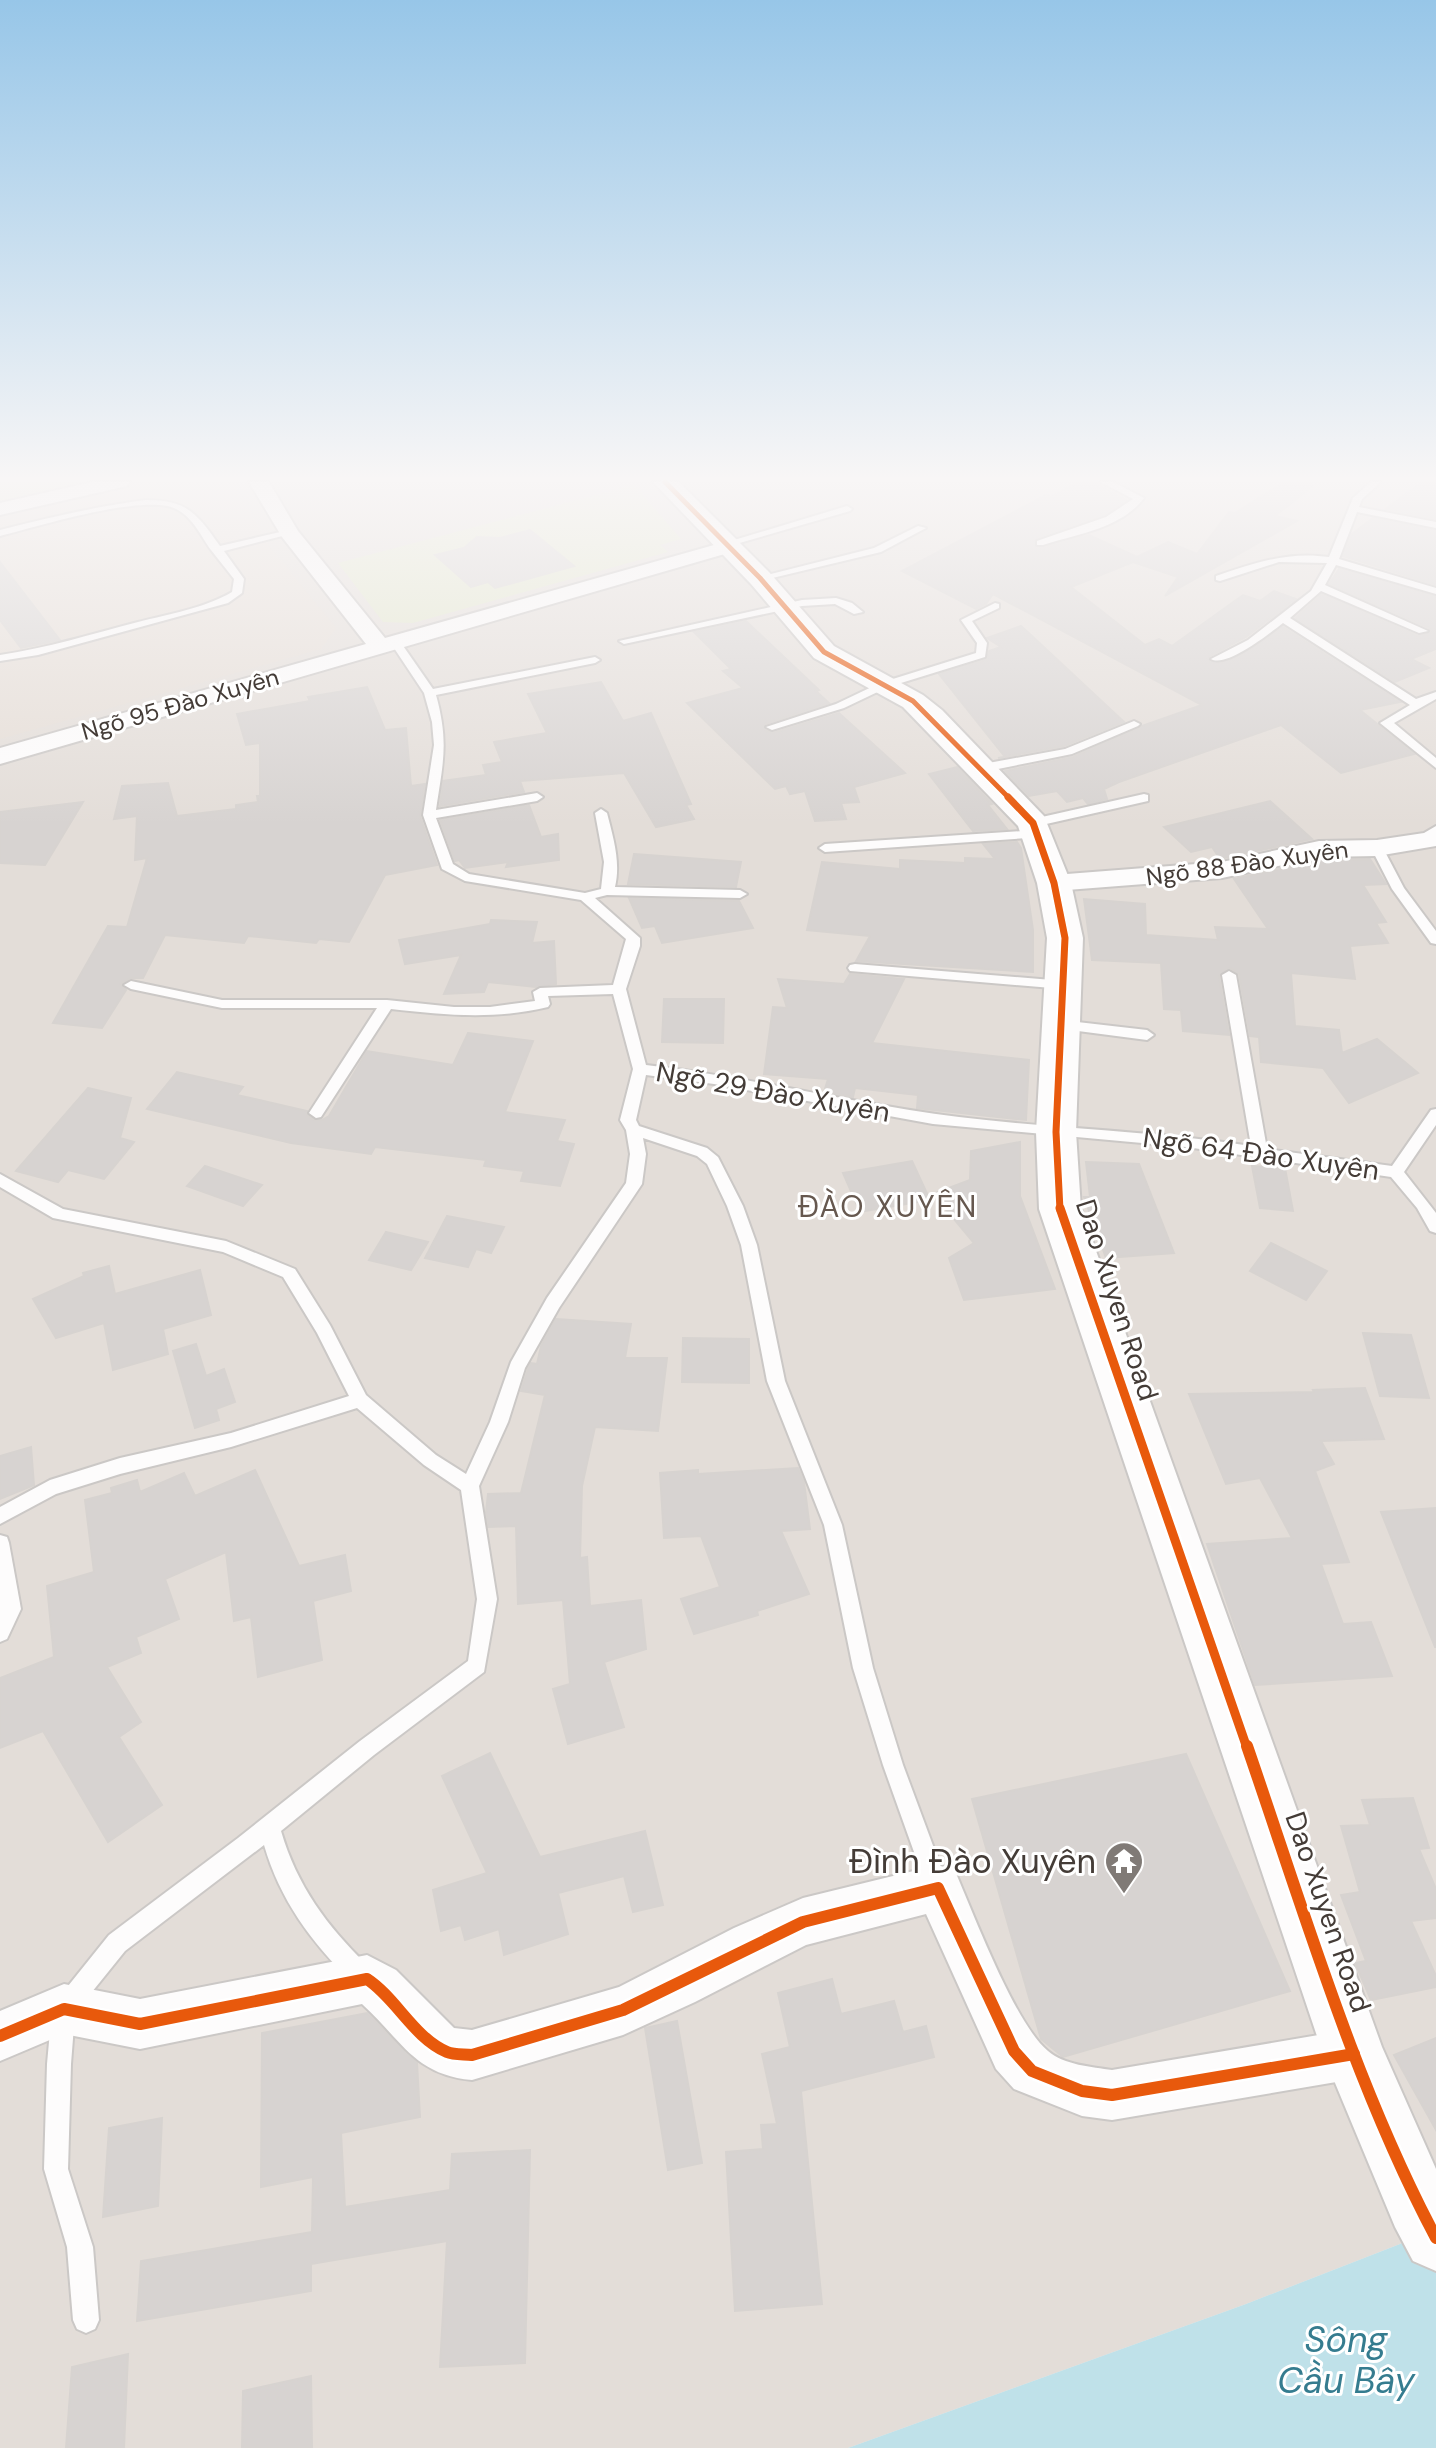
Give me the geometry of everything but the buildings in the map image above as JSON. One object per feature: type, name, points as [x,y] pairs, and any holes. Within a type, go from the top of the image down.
[{"type":"street","points":[[345,596],[388,644]]},
{"type":"street","name":"Ngõ 95 Đào Xuyên","points":[[0,756],[552,596]]},
{"type":"street","name":"Dao Xuyen Road","points":[[775,596],[824,652],[884,685],[931,716],[1036,828],[1054,883],[1065,938],[1056,1132],[1060,1209],[1354,2054],[1430,2213]]},
{"type":"street","name":"Ngõ 88 Đào Xuyên","points":[[1054,883],[1222,870],[1319,849],[1377,848],[1434,839],[1436,834]]},
{"type":"street","points":[[0,2036],[64,2009],[140,2024],[367,1979],[381,1987],[431,2040],[448,2052],[472,2055],[623,2010],[803,1922],[938,1888],[1014,2051],[1032,2071],[1082,2091],[1112,2095],[1148,2091],[1354,2054]]},
{"type":"lane","points":[[0,658],[34,653],[224,601],[232,596]]},
{"type":"lane","points":[[624,641],[758,596]]},
{"type":"lane","points":[[802,596],[836,601],[858,612]]},
{"type":"lane","points":[[1216,659],[1252,642],[1310,596]]},
{"type":"lane","points":[[1342,596],[1423,631]]},
{"type":"lane","points":[[772,727],[840,706],[884,685],[981,655],[982,643],[966,620],[995,606]]},
{"type":"lane","points":[[1284,619],[1416,703]]},
{"type":"lane","points":[[388,644],[430,693],[438,722],[440,745],[429,815],[447,866],[465,877],[585,897],[607,891],[740,894]]},
{"type":"lane","points":[[430,693],[595,660]]},
{"type":"lane","points":[[1416,703],[1436,695]]},
{"type":"lane","points":[[1416,703],[1417,707],[1386,723],[1436,764]]},
{"type":"lane","points":[[983,768],[1068,752],[1134,724]]},
{"type":"lane","points":[[429,815],[537,797]]},
{"type":"lane","points":[[825,848],[1036,828],[1144,798]]},
{"type":"lane","points":[[601,813],[611,880],[607,891]]},
{"type":"lane","points":[[1377,848],[1398,889],[1436,940]]},
{"type":"lane","points":[[131,985],[222,1004],[387,1004],[454,1012],[490,1012],[543,1004],[540,992],[619,989],[633,938],[585,897]]},
{"type":"lane","points":[[855,968],[1062,1005],[1147,1035]]},
{"type":"lane","points":[[1229,975],[1260,1153]]},
{"type":"lane","name":"Ngõ 29 Đào Xuyên","points":[[619,989],[640,1069],[782,1090],[936,1120],[1056,1132]]},
{"type":"lane","points":[[316,1113],[387,1004]]},
{"type":"lane","points":[[86,2320],[80,2247],[56,2169],[64,2009],[117,1943],[477,1666],[487,1599],[470,1486],[499,1422],[517,1367],[553,1303],[634,1184],[638,1154],[634,1130],[628,1120],[640,1069]]},
{"type":"lane","name":"Ngõ 64 Đào Xuyên","points":[[1056,1132],[1155,1139],[1260,1153],[1326,1166],[1396,1172],[1436,1114]]},
{"type":"lane","points":[[634,1130],[702,1152],[713,1161],[735,1206],[749,1245],[776,1381],[833,1525],[863,1668],[938,1888]]},
{"type":"lane","points":[[1396,1172],[1423,1204],[1436,1227]]},
{"type":"lane","points":[[0,1180],[59,1214],[226,1247],[289,1273],[324,1330],[360,1400],[430,1460],[470,1486]]},
{"type":"lane","points":[[0,1516],[50,1488],[120,1466],[231,1440],[360,1400]]},
{"type":"lane","points":[[0,1543],[11,1609],[0,1633]]},
{"type":"lane","points":[[269,1827],[278,1863],[293,1896],[340,1955],[367,1979]]},
{"type":"shaded area","points":[[0,596],[1436,596],[1436,2230],[1246,2304],[848,2448],[0,2448]]},
{"type":"shaded area","points":[[0,596],[310,596],[336,628],[321,649],[0,739]]},
{"type":"green space","points":[[363,596],[509,596],[413,623],[383,622]]},
{"type":"water","name":"Sông Cầu Bây","points":[[1436,2230],[1436,2448],[848,2448],[1246,2304]]},
{"type":"cycle path","points":[[776,596],[824,652],[913,701],[931,716],[1033,823],[1054,883],[1065,938],[1056,1132],[1060,1209],[1354,2054],[1418,2204],[1436,2238]]},
{"type":"cycle path","points":[[0,2036],[64,2009],[140,2024],[367,1979],[389,1996],[436,2045],[450,2053],[472,2055],[623,2010],[803,1922],[938,1888],[1014,2051],[1032,2071],[1082,2091],[1112,2095],[1148,2091],[1354,2054]]},
{"type":"place","name":"Đình Đào Xuyên","points":[[1124,1895]]},
{"type":"district","name":"ĐÀO XUYÊN","points":[[888,1206]]}]
